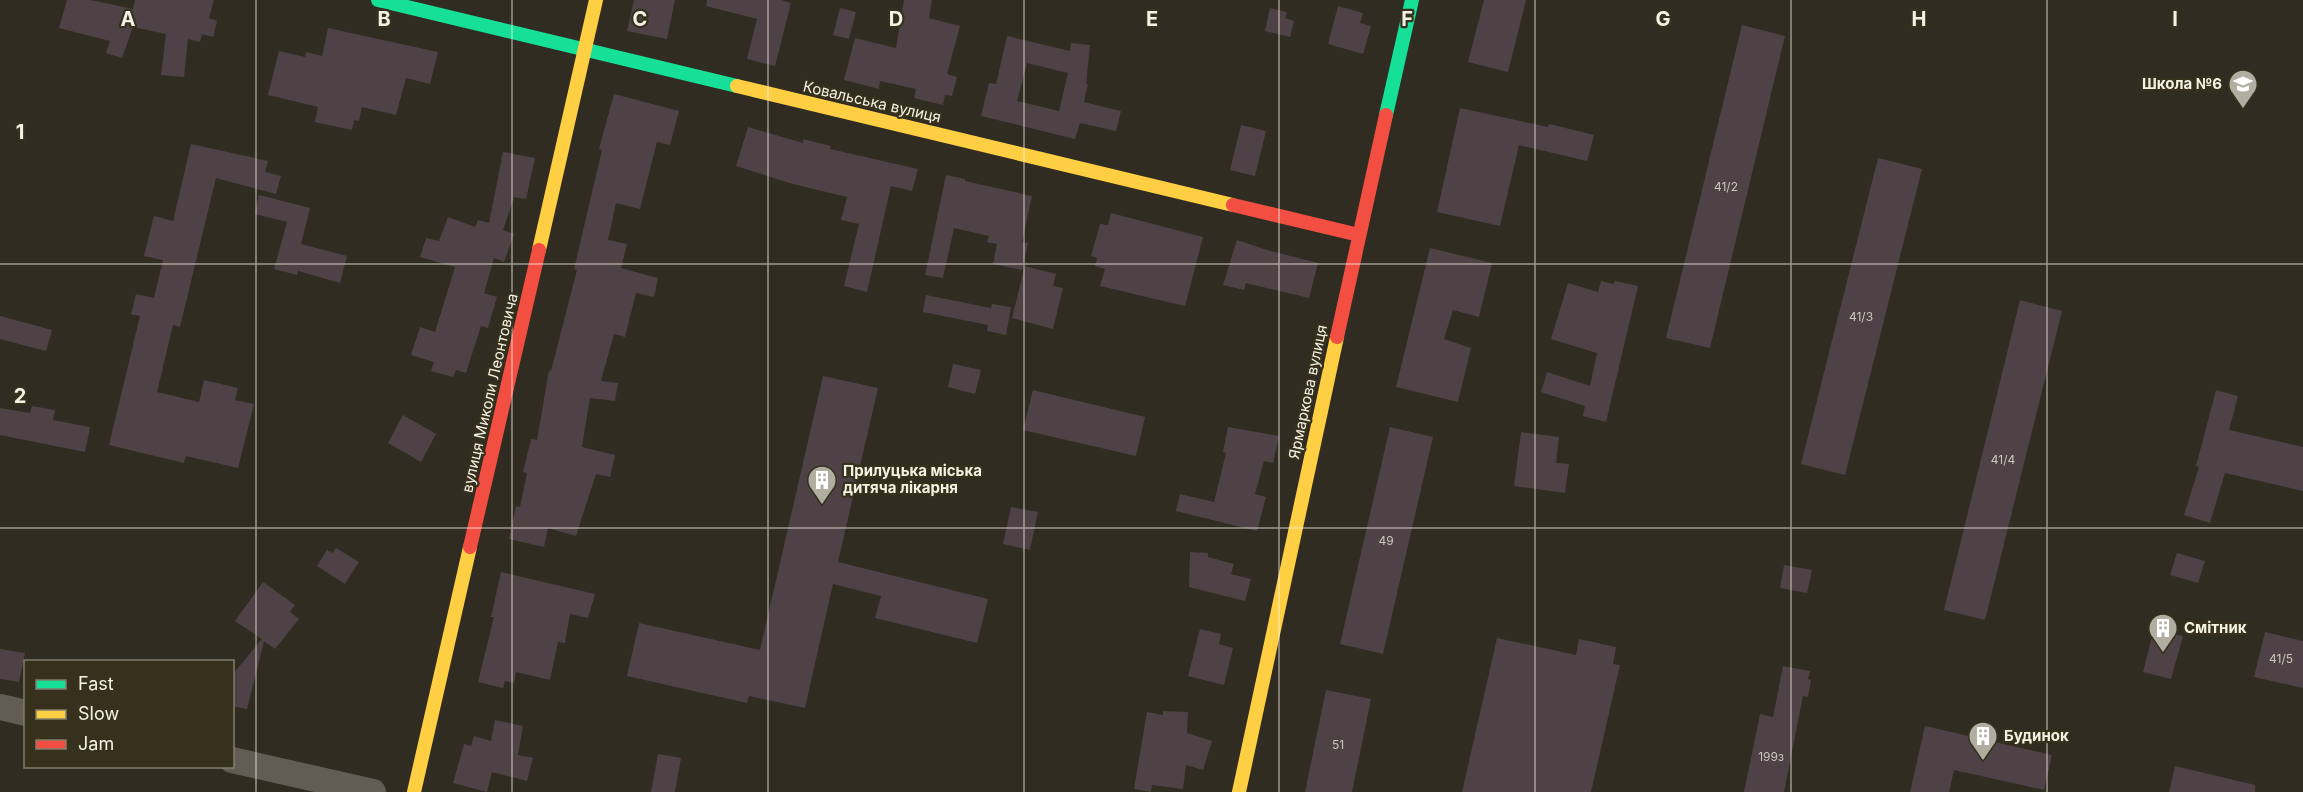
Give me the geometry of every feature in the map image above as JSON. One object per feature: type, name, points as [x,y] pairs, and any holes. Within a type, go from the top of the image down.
[{"type":"street","name":"Ковальська вулиця","points":[[378,0],[1359,235]]},
{"type":"street","name":"вулиця Миколи Леонтовича","points":[[414,792],[596,0]]},
{"type":"street","name":"Ярмаркова вулиця","points":[[1239,792],[1412,0]]},
{"type":"street","points":[[0,707],[24,713]]},
{"type":"street","points":[[234,760],[374,792]]},
{"type":"building","points":[[67,0],[91,0],[133,9],[135,0],[214,0],[209,18],[217,21],[213,37],[202,34],[200,42],[188,39],[184,77],[161,75],[166,34],[133,27],[122,58],[106,53],[110,41],[59,28]]},
{"type":"building","points":[[634,0],[675,0],[667,39],[627,31]]},
{"type":"building","points":[[707,0],[781,0],[791,3],[775,66],[747,59],[757,19],[706,6]]},
{"type":"building","points":[[904,0],[932,0],[929,18],[960,26],[947,74],[957,77],[952,96],[945,95],[943,105],[914,98],[916,89],[880,81],[879,89],[844,80],[855,38],[896,48]]},
{"type":"building","points":[[1484,0],[1526,0],[1508,72],[1468,62]]},
{"type":"building","points":[[1338,6],[1363,13],[1360,23],[1371,26],[1363,54],[1328,44]]},
{"type":"building","points":[[840,8],[856,12],[849,39],[833,35]]},
{"type":"building","points":[[1270,8],[1287,12],[1285,18],[1294,21],[1290,37],[1265,31]]},
{"type":"building","points":[[1742,25],[1785,36],[1710,348],[1666,338]]},
{"type":"building","points":[[328,28],[438,52],[430,84],[406,78],[396,115],[362,107],[359,121],[354,120],[352,130],[315,122],[318,107],[268,95],[279,51],[305,57],[306,52],[322,56]]},
{"type":"building","points":[[1007,36],[1070,51],[1071,43],[1090,45],[1086,84],[1088,84],[1084,102],[1121,111],[1116,131],[1080,123],[1075,139],[981,116],[989,83],[996,84]],"holes":[[[1027,63],[1068,73],[1059,111],[1017,101]]]},
{"type":"building","points":[[614,94],[679,111],[670,145],[657,142],[640,209],[616,203],[608,240],[627,244],[621,268],[658,278],[654,297],[636,293],[625,337],[614,334],[601,381],[618,383],[615,401],[590,398],[582,447],[615,455],[610,477],[596,474],[576,536],[548,528],[544,547],[509,539],[516,506],[520,507],[527,473],[523,472],[531,439],[537,440],[549,370],[551,371],[577,270],[574,269],[602,150],[599,149]]},
{"type":"building","points":[[1460,108],[1548,127],[1549,124],[1594,135],[1587,161],[1519,145],[1500,226],[1437,212]]},
{"type":"building","points":[[1241,125],[1266,131],[1255,176],[1230,170]]},
{"type":"building","points":[[748,127],[803,143],[803,139],[831,146],[830,149],[918,169],[912,191],[891,186],[867,292],[844,286],[859,224],[841,220],[847,197],[793,184],[736,166]]},
{"type":"building","points":[[191,144],[268,161],[265,172],[281,176],[276,194],[216,178],[180,327],[173,325],[157,392],[199,402],[204,380],[238,388],[235,400],[254,404],[238,468],[186,456],[184,463],[109,445],[140,316],[131,314],[136,294],[154,298],[163,260],[144,256],[154,216],[173,221]]},
{"type":"building","points":[[503,152],[535,158],[526,199],[514,197],[503,230],[514,234],[504,262],[494,258],[484,293],[497,297],[488,328],[481,326],[466,373],[456,370],[453,377],[431,371],[434,362],[411,355],[420,327],[435,332],[455,267],[420,257],[426,238],[439,241],[448,217],[475,227],[478,220],[489,223]]},
{"type":"building","points":[[1878,158],[1922,169],[1845,475],[1801,464]]},
{"type":"building","points":[[946,175],[1032,196],[1022,242],[1028,243],[1022,270],[993,264],[997,244],[987,242],[989,236],[954,228],[943,278],[925,275]]},
{"type":"building","points":[[259,195],[310,208],[301,244],[347,256],[340,283],[298,271],[297,275],[274,269],[287,222],[255,214]]},
{"type":"building","points":[[1111,213],[1203,237],[1185,306],[1100,286],[1105,269],[1095,266],[1097,258],[1091,256],[1100,224],[1108,225]]},
{"type":"building","points":[[1237,240],[1318,263],[1309,298],[1246,283],[1244,290],[1223,285]]},
{"type":"building","points":[[1430,248],[1492,263],[1479,317],[1453,310],[1444,339],[1471,348],[1458,402],[1396,387]]},
{"type":"building","points":[[1025,266],[1056,274],[1053,286],[1063,288],[1053,329],[1012,318]]},
{"type":"building","points":[[1601,281],[1613,284],[1615,281],[1638,286],[1606,422],[1583,416],[1585,406],[1541,392],[1547,372],[1590,386],[1597,353],[1551,339],[1568,283],[1598,292]]},
{"type":"building","points":[[926,295],[991,308],[992,304],[1011,307],[1006,335],[987,331],[988,325],[923,312]]},
{"type":"building","points":[[2020,300],[2062,311],[1985,620],[1944,610]]},
{"type":"building","points":[[0,316],[52,330],[46,351],[0,339]]},
{"type":"building","points":[[953,364],[981,370],[975,394],[948,387]]},
{"type":"building","name":"Прилуцька міська дитяча лікарня","points":[[823,376],[878,388],[838,562],[988,599],[977,643],[875,618],[881,596],[833,584],[805,708],[749,696],[747,703],[627,676],[639,623],[760,650]]},
{"type":"building","points":[[1033,390],[1145,417],[1136,456],[1023,430]]},
{"type":"building","points":[[2216,390],[2238,396],[2229,430],[2303,447],[2303,491],[2225,473],[2210,523],[2184,515],[2199,467],[2196,466]]},
{"type":"building","points":[[32,406],[55,410],[53,420],[90,427],[85,452],[0,435],[0,408],[30,413]]},
{"type":"building","points":[[403,415],[436,434],[421,462],[388,443]]},
{"type":"building","points":[[1228,427],[1279,436],[1273,463],[1264,461],[1255,494],[1266,497],[1257,531],[1176,511],[1180,494],[1214,502],[1226,453],[1223,452]]},
{"type":"building","points":[[1390,427],[1433,437],[1383,654],[1340,644]]},
{"type":"building","points":[[1521,432],[1559,437],[1556,463],[1569,464],[1565,493],[1514,486]]},
{"type":"building","points":[[1011,507],[1038,512],[1030,550],[1003,544]]},
{"type":"building","points":[[336,548],[359,562],[345,584],[317,566],[327,550],[333,553]]},
{"type":"building","points":[[1190,552],[1208,553],[1208,557],[1234,564],[1231,574],[1251,579],[1245,601],[1189,587]]},
{"type":"building","points":[[2177,553],[2205,561],[2198,583],[2170,575]]},
{"type":"building","points":[[1784,565],[1812,570],[1807,593],[1780,588]]},
{"type":"building","points":[[501,572],[595,594],[588,618],[570,614],[565,643],[558,642],[550,680],[516,672],[514,683],[505,681],[503,688],[478,682],[494,617],[491,617]]},
{"type":"building","points":[[263,582],[295,605],[290,612],[299,619],[275,649],[264,641],[247,709],[234,706],[234,673],[262,639],[235,621]]},
{"type":"building","points":[[1200,629],[1221,634],[1219,644],[1233,648],[1224,685],[1188,676]]},
{"type":"building","name":"Смітник","points":[[2154,629],[2183,636],[2171,679],[2143,672]]},
{"type":"building","points":[[2265,632],[2303,641],[2303,688],[2254,677]]},
{"type":"building","points":[[1497,638],[1576,655],[1579,639],[1616,647],[1613,664],[1620,665],[1591,792],[1462,792]]},
{"type":"building","points":[[0,649],[25,653],[19,682],[0,679]]},
{"type":"building","points":[[1783,666],[1810,671],[1808,679],[1811,680],[1808,697],[1803,696],[1784,792],[1744,792],[1760,714],[1773,717]]},
{"type":"building","points":[[1326,690],[1371,699],[1352,792],[1305,792]]},
{"type":"building","points":[[1163,711],[1188,712],[1187,733],[1212,741],[1203,770],[1186,765],[1183,789],[1152,785],[1151,792],[1134,789],[1147,712],[1163,715]]},
{"type":"building","points":[[495,720],[523,726],[518,755],[533,758],[527,781],[492,772],[487,792],[453,783],[464,744],[471,746],[474,736],[491,741]]},
{"type":"building","name":"Будинок","points":[[1925,726],[2052,755],[2044,790],[1954,770],[1949,792],[1910,792]]},
{"type":"building","points":[[658,754],[681,758],[675,792],[651,792]]},
{"type":"building","points":[[2175,766],[2255,785],[2255,792],[2169,792]]},
{"type":"traffic: fast","points":[[378,0],[737,86]]},
{"type":"traffic: fast","points":[[1386,115],[1412,0]]},
{"type":"traffic: slow","points":[[539,250],[596,0]]},
{"type":"traffic: slow","points":[[737,86],[1233,205]]},
{"type":"traffic: slow","points":[[1239,792],[1337,337]]},
{"type":"traffic: slow","points":[[414,792],[470,547]]},
{"type":"traffic: jam","points":[[1337,337],[1386,115]]},
{"type":"traffic: jam","points":[[1233,205],[1359,235]]},
{"type":"traffic: jam","points":[[470,547],[539,250]]},
{"type":"place","name":"Школа №6","points":[[2243,110]]},
{"type":"place","name":"Прилуцька міська дитяча лікарня","points":[[822,506]]},
{"type":"place","name":"Смітник","points":[[2163,654]]},
{"type":"place","name":"Будинок","points":[[1983,762]]}]
